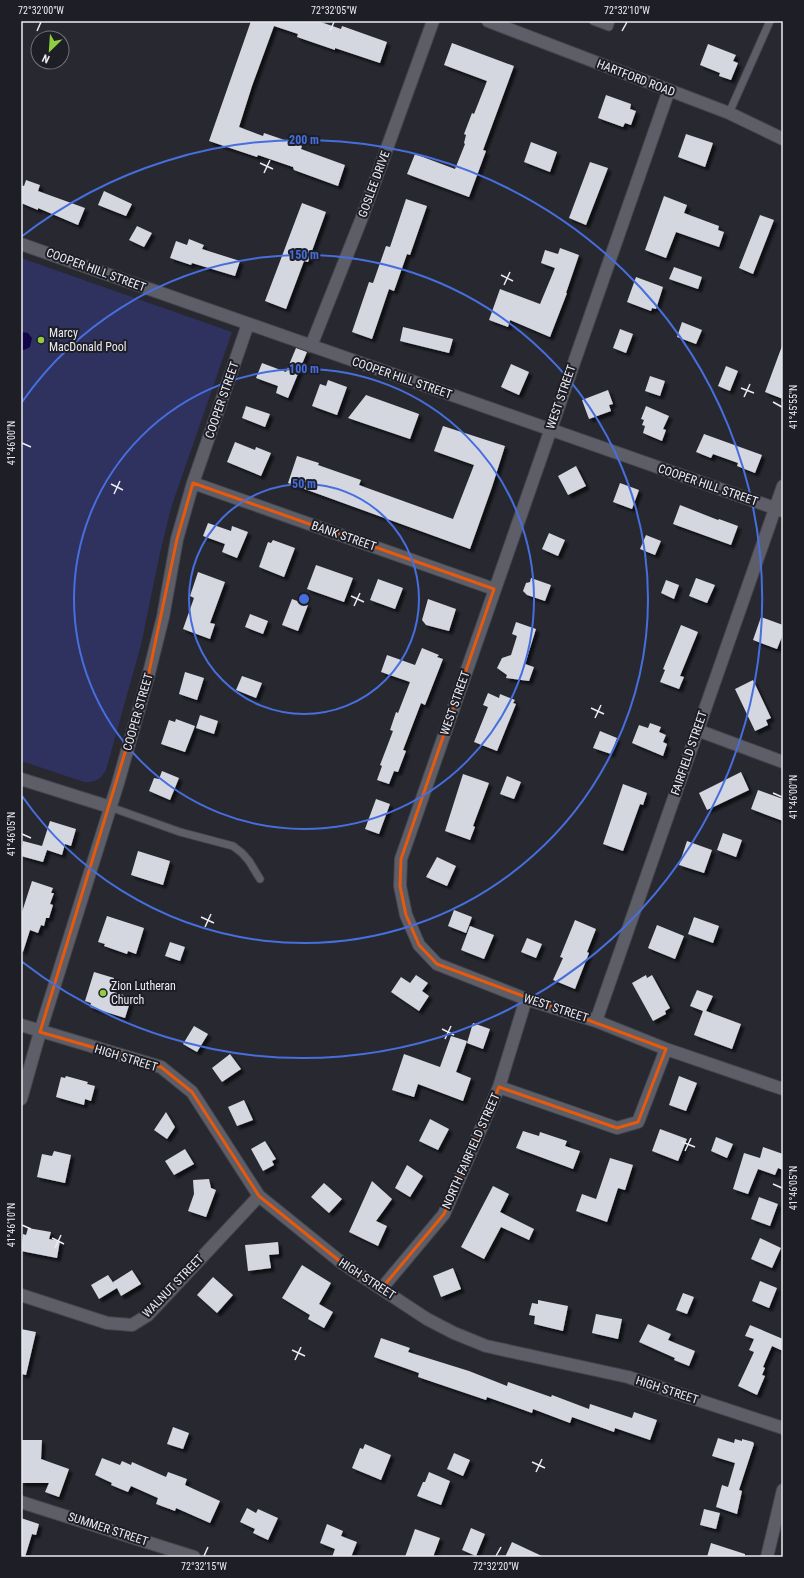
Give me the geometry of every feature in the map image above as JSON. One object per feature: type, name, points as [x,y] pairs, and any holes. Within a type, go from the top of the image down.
[{"type":"street","name":"GOSLEE DRIVE","points":[[311,346],[361,220],[433,21]]},
{"type":"street","name":"HARTFORD ROAD","points":[[488,21],[504,24],[729,113],[783,139]]},
{"type":"street","name":"WEST STREET","points":[[669,90],[401,859],[400,886],[406,915],[419,945],[437,964],[526,1000],[596,1021],[666,1049],[783,1089]]},
{"type":"street","name":"COOPER HILL STREET","points":[[21,244],[779,510]]},
{"type":"street","name":"COOPER STREET","points":[[21,1099],[148,677],[163,617],[177,539],[193,483],[248,324]]},
{"type":"street","name":"BANK STREET","points":[[193,483],[494,589]]},
{"type":"street","name":"FAIRFIELD STREET","points":[[596,1021],[697,730],[779,510],[783,486]]},
{"type":"street","points":[[697,730],[783,762]]},
{"type":"street","points":[[21,779],[110,807]]},
{"type":"street","name":"NORTH FAIRFIELD STREET","points":[[382,1288],[444,1214],[499,1087],[526,1000]]},
{"type":"street","name":"HIGH STREET","points":[[21,1026],[161,1067],[192,1092],[259,1196],[342,1263],[427,1319],[454,1333],[486,1346],[628,1377],[783,1428]]},
{"type":"street","name":"NORTH FAIRFIELD STREET","points":[[499,1087],[617,1128],[638,1122],[666,1049]]},
{"type":"street","name":"WALNUT STREET","points":[[21,1295],[107,1323],[132,1325],[148,1315],[259,1196]]},
{"type":"street","points":[[767,1557],[783,1490]]},
{"type":"street","name":"SUMMER STREET","points":[[21,1502],[194,1557]]},
{"type":"lane","points":[[593,21],[609,27],[611,21]]},
{"type":"lane","points":[[729,113],[770,21]]},
{"type":"lane","points":[[110,807],[180,832],[233,846],[246,857],[260,879]]},
{"type":"highlighted area","points":[[193,483],[494,589],[401,859],[400,886],[406,915],[419,945],[437,964],[666,1049],[638,1122],[617,1128],[499,1087],[444,1214],[382,1288],[342,1263],[259,1196],[192,1092],[161,1067],[40,1032],[148,677],[177,539]]},
{"type":"shaded area","points":[[21,258],[232,332],[171,508],[141,645],[106,770],[100,778],[91,782],[84,782],[21,761]]},
{"type":"shaded area","points":[[21,332],[28,333],[32,338],[30,347],[24,350],[21,349]]},
{"type":"building","points":[[251,21],[318,21],[341,29],[342,26],[387,42],[380,63],[297,37],[298,34],[274,26],[252,86],[239,127],[263,136],[264,133],[302,146],[301,149],[345,165],[338,186],[294,170],[293,167],[209,141]]},
{"type":"building","points":[[452,43],[514,66],[483,150],[486,151],[469,197],[407,174],[415,154],[455,169],[465,144],[466,135],[464,134],[472,113],[474,114],[487,81],[444,65]]},
{"type":"building","points":[[708,44],[736,55],[733,61],[738,63],[731,80],[719,76],[720,73],[700,65]]},
{"type":"building","points":[[606,95],[631,104],[630,109],[636,111],[631,125],[625,123],[623,127],[598,118]]},
{"type":"building","points":[[686,134],[713,143],[705,167],[678,157]]},
{"type":"building","points":[[531,142],[557,152],[550,172],[524,162]]},
{"type":"building","points":[[590,162],[608,168],[586,225],[569,218]]},
{"type":"building","points":[[26,180],[40,185],[38,191],[85,208],[78,225],[38,208],[38,210],[21,203],[21,185],[24,186]]},
{"type":"building","points":[[104,191],[132,204],[126,216],[98,205]]},
{"type":"building","points":[[664,196],[687,205],[684,213],[719,226],[718,230],[724,232],[719,247],[676,232],[666,258],[645,250]]},
{"type":"building","points":[[406,199],[427,206],[410,255],[407,254],[394,291],[389,289],[372,339],[352,332],[369,282],[373,283],[386,246],[390,247]]},
{"type":"building","points":[[302,203],[326,212],[308,262],[304,261],[286,309],[265,301]]},
{"type":"building","points":[[760,215],[774,220],[753,274],[739,268]]},
{"type":"building","points":[[137,226],[152,233],[144,247],[129,240]]},
{"type":"building","points":[[189,239],[204,245],[202,249],[240,261],[235,276],[170,258],[176,241],[187,245]]},
{"type":"building","points":[[560,248],[579,255],[567,293],[550,337],[510,320],[508,327],[489,320],[500,289],[540,304],[555,268],[541,263],[545,250],[558,254]]},
{"type":"building","points":[[674,267],[702,277],[698,289],[669,279]]},
{"type":"building","points":[[636,277],[663,287],[656,309],[652,308],[651,311],[627,302]]},
{"type":"building","points":[[682,322],[702,330],[696,344],[677,337]]},
{"type":"building","points":[[403,327],[453,339],[449,353],[400,341]]},
{"type":"building","points":[[620,329],[633,334],[626,353],[613,348]]},
{"type":"building","points":[[783,346],[783,399],[765,392]]},
{"type":"building","points":[[296,348],[307,352],[288,398],[276,393],[278,386],[256,378],[262,363],[286,372]]},
{"type":"building","points":[[511,364],[529,372],[519,395],[501,387]]},
{"type":"building","points":[[726,366],[738,371],[730,391],[718,386]]},
{"type":"building","points":[[650,376],[665,381],[660,396],[645,391]]},
{"type":"building","points":[[328,380],[347,387],[337,415],[312,406],[320,384],[326,386]]},
{"type":"building","points":[[608,390],[613,404],[609,405],[611,411],[589,419],[582,400]]},
{"type":"building","points":[[366,395],[419,414],[410,439],[348,418]]},
{"type":"building","points":[[246,406],[270,414],[265,427],[242,418]]},
{"type":"building","points":[[646,406],[669,416],[663,429],[666,430],[662,441],[643,433],[645,426],[642,425],[644,420],[641,419]]},
{"type":"building","points":[[443,426],[505,446],[470,549],[288,483],[297,456],[361,480],[359,485],[453,519],[474,465],[434,451]]},
{"type":"building","points":[[704,434],[762,455],[755,473],[737,466],[738,463],[713,454],[711,458],[696,452]]},
{"type":"building","points":[[235,442],[255,450],[256,447],[271,453],[261,476],[227,462]]},
{"type":"building","points":[[576,466],[586,486],[568,495],[558,476]]},
{"type":"building","points":[[620,483],[639,490],[632,509],[613,502]]},
{"type":"building","points":[[680,505],[738,526],[731,545],[673,524]]},
{"type":"building","points":[[208,523],[231,531],[232,526],[248,532],[237,558],[222,552],[225,544],[203,536]]},
{"type":"building","points":[[549,533],[565,540],[558,556],[542,549]]},
{"type":"building","points":[[646,535],[661,541],[655,555],[640,549]]},
{"type":"building","points":[[273,540],[295,548],[284,577],[259,567],[268,542],[271,543]]},
{"type":"building","points":[[316,565],[353,578],[344,602],[307,589]]},
{"type":"building","points":[[198,572],[225,582],[210,623],[215,624],[210,639],[183,629],[194,598],[190,596]]},
{"type":"building","points":[[531,578],[551,585],[545,601],[527,595],[523,591],[526,583],[530,582]]},
{"type":"building","points":[[696,578],[715,585],[707,603],[689,596]]},
{"type":"building","points":[[378,579],[403,588],[395,609],[370,600]]},
{"type":"building","points":[[666,580],[679,585],[674,599],[661,593]]},
{"type":"building","points":[[292,599],[308,605],[298,631],[282,625]]},
{"type":"building","points":[[428,599],[456,609],[449,631],[426,625],[422,620]]},
{"type":"building","points":[[250,614],[268,621],[263,634],[245,627]]},
{"type":"building","points":[[761,617],[783,625],[783,634],[777,649],[753,640]]},
{"type":"building","points":[[516,622],[536,629],[525,664],[534,667],[529,681],[506,678],[507,675],[497,668],[502,658],[511,655],[517,636],[512,634]]},
{"type":"building","points":[[681,625],[698,632],[680,676],[684,677],[679,689],[660,682],[665,670],[663,669]]},
{"type":"building","points":[[422,648],[439,655],[437,657],[443,659],[425,705],[421,703],[403,750],[406,751],[398,772],[394,771],[389,784],[377,780],[382,766],[380,765],[393,731],[390,730],[396,712],[398,713],[410,682],[381,672],[387,655],[415,665]]},
{"type":"building","points":[[185,672],[204,678],[197,700],[179,694]]},
{"type":"building","points":[[242,676],[262,683],[256,698],[236,690]]},
{"type":"building","points":[[753,680],[771,718],[766,720],[768,725],[755,731],[735,689]]},
{"type":"building","points":[[488,693],[499,698],[500,694],[515,700],[513,703],[516,704],[497,751],[474,742],[488,707],[483,705]]},
{"type":"building","points":[[200,715],[218,721],[214,734],[196,728]]},
{"type":"building","points":[[176,719],[195,726],[185,752],[161,744],[169,720],[175,722]]},
{"type":"building","points":[[650,723],[661,727],[659,732],[666,735],[663,742],[667,744],[663,756],[632,743],[639,725],[648,728]]},
{"type":"building","points":[[600,731],[617,738],[611,754],[593,748]]},
{"type":"building","points":[[162,771],[179,778],[170,800],[149,791],[154,778],[159,779]]},
{"type":"building","points":[[741,772],[749,790],[707,810],[699,793]]},
{"type":"building","points":[[463,774],[489,783],[473,826],[475,827],[470,840],[445,831]]},
{"type":"building","points":[[507,776],[521,782],[514,799],[500,794]]},
{"type":"building","points":[[623,784],[647,793],[643,805],[640,804],[623,851],[603,844]]},
{"type":"building","points":[[758,790],[783,799],[783,821],[751,809]]},
{"type":"building","points":[[376,799],[390,804],[379,834],[365,829]]},
{"type":"building","points":[[50,821],[76,829],[71,846],[65,844],[62,855],[47,850],[43,862],[21,856],[23,841],[42,846]]},
{"type":"building","points":[[723,833],[742,840],[736,857],[717,850]]},
{"type":"building","points":[[687,841],[712,850],[704,873],[679,865]]},
{"type":"building","points":[[138,851],[170,861],[163,885],[131,875]]},
{"type":"building","points":[[437,857],[456,866],[447,886],[426,877]]},
{"type":"building","points":[[32,881],[53,888],[51,893],[54,893],[50,904],[53,905],[49,918],[46,918],[44,926],[41,925],[38,933],[30,930],[23,952],[21,951],[21,915]]},
{"type":"building","points":[[454,910],[472,917],[466,933],[448,926]]},
{"type":"building","points":[[107,916],[144,928],[136,954],[128,951],[127,954],[104,946],[105,944],[98,942]]},
{"type":"building","points":[[694,917],[719,926],[713,943],[688,934]]},
{"type":"building","points":[[575,920],[596,929],[587,952],[589,953],[575,989],[553,980],[563,958],[560,957]]},
{"type":"building","points":[[657,925],[684,936],[675,959],[648,948]]},
{"type":"building","points":[[470,926],[494,935],[484,959],[461,950]]},
{"type":"building","points":[[527,938],[542,944],[536,958],[521,952]]},
{"type":"building","points":[[170,942],[185,947],[180,961],[165,956]]},
{"type":"building","name":"Zion Lutheran Church","points":[[94,972],[114,978],[110,991],[127,996],[127,998],[131,999],[125,1018],[90,1007],[91,1003],[85,1001]]},
{"type":"building","points":[[416,975],[428,983],[422,991],[429,996],[419,1011],[391,992],[401,977],[410,983]]},
{"type":"building","points":[[646,975],[647,978],[652,975],[670,1008],[665,1011],[666,1014],[653,1021],[632,983]]},
{"type":"building","points":[[697,990],[713,996],[706,1011],[741,1024],[732,1049],[694,1035],[703,1011],[690,1006]]},
{"type":"building","points":[[473,1023],[490,1029],[483,1049],[467,1043]]},
{"type":"building","points":[[194,1026],[208,1034],[197,1052],[183,1044]]},
{"type":"building","points":[[451,1036],[467,1041],[456,1072],[471,1078],[463,1101],[418,1084],[414,1097],[392,1090],[404,1054],[440,1067]]},
{"type":"building","points":[[230,1054],[241,1069],[222,1082],[212,1068]]},
{"type":"building","points":[[66,1076],[88,1082],[87,1084],[95,1086],[91,1101],[85,1099],[84,1105],[56,1097],[61,1077],[65,1078]]},
{"type":"building","points":[[679,1076],[697,1083],[686,1111],[669,1105]]},
{"type":"building","points":[[244,1100],[253,1120],[237,1126],[228,1107]]},
{"type":"building","points":[[166,1112],[175,1127],[167,1139],[154,1130]]},
{"type":"building","points":[[430,1119],[449,1129],[438,1150],[419,1141]]},
{"type":"building","points":[[660,1129],[687,1139],[678,1161],[652,1151]]},
{"type":"building","points":[[523,1131],[539,1136],[540,1132],[567,1141],[565,1146],[580,1151],[573,1169],[516,1148]]},
{"type":"building","points":[[716,1137],[733,1144],[727,1158],[711,1151]]},
{"type":"building","points":[[265,1141],[276,1159],[272,1161],[274,1165],[263,1171],[251,1149]]},
{"type":"building","points":[[763,1147],[783,1154],[783,1170],[778,1168],[775,1175],[758,1169],[748,1194],[733,1189],[744,1153],[760,1158]]},
{"type":"building","points":[[185,1149],[194,1164],[174,1175],[165,1161]]},
{"type":"building","points":[[54,1151],[71,1155],[65,1183],[37,1177],[42,1154],[52,1156]]},
{"type":"building","points":[[610,1158],[633,1165],[625,1190],[618,1188],[607,1222],[576,1211],[582,1194],[596,1199]]},
{"type":"building","points":[[407,1165],[423,1176],[410,1197],[395,1188]]},
{"type":"building","points":[[209,1179],[211,1188],[216,1190],[206,1217],[188,1211],[194,1194],[193,1180]]},
{"type":"building","points":[[372,1181],[392,1199],[376,1221],[387,1226],[378,1246],[349,1232]]},
{"type":"building","points":[[324,1183],[342,1199],[329,1213],[311,1197]]},
{"type":"building","points":[[493,1186],[509,1194],[500,1212],[534,1229],[529,1240],[501,1227],[484,1259],[461,1247]]},
{"type":"building","points":[[759,1197],[778,1204],[770,1226],[751,1219]]},
{"type":"building","points":[[28,1228],[51,1232],[49,1239],[60,1241],[57,1258],[21,1251],[23,1234],[26,1235]]},
{"type":"building","points":[[760,1238],[781,1248],[772,1268],[751,1259]]},
{"type":"building","points":[[278,1242],[279,1254],[269,1255],[271,1268],[248,1271],[245,1245]]},
{"type":"building","points":[[302,1265],[331,1283],[319,1304],[333,1312],[324,1328],[308,1319],[310,1315],[282,1298]]},
{"type":"building","points":[[453,1268],[461,1289],[441,1297],[433,1276]]},
{"type":"building","points":[[132,1270],[141,1284],[121,1296],[117,1288],[99,1299],[91,1285],[108,1275],[114,1284],[113,1282]]},
{"type":"building","points":[[213,1277],[233,1295],[217,1313],[197,1295]]},
{"type":"building","points":[[760,1281],[777,1288],[769,1308],[752,1301]]},
{"type":"building","points":[[683,1293],[694,1297],[687,1314],[676,1310]]},
{"type":"building","points":[[538,1300],[568,1306],[563,1331],[534,1324],[535,1316],[529,1315],[532,1303],[538,1304]]},
{"type":"building","points":[[596,1314],[622,1319],[618,1339],[592,1333]]},
{"type":"building","points":[[648,1324],[671,1334],[668,1340],[695,1351],[689,1366],[639,1342]]},
{"type":"building","points":[[750,1325],[783,1339],[783,1351],[772,1346],[763,1367],[765,1368],[762,1375],[765,1376],[757,1395],[738,1386],[754,1352],[749,1350],[754,1339],[745,1336]]},
{"type":"building","points":[[21,1329],[36,1332],[26,1375],[21,1374]]},
{"type":"building","points":[[381,1338],[410,1348],[408,1352],[469,1371],[507,1386],[508,1382],[551,1397],[552,1395],[589,1409],[590,1404],[632,1418],[634,1412],[657,1420],[650,1440],[615,1428],[614,1432],[572,1417],[570,1423],[533,1409],[532,1413],[487,1397],[486,1400],[418,1377],[419,1373],[374,1357]]},
{"type":"building","points":[[173,1427],[189,1433],[183,1449],[167,1444]]},
{"type":"building","points":[[718,1438],[734,1443],[735,1439],[742,1441],[742,1439],[753,1442],[754,1444],[739,1490],[742,1491],[737,1514],[716,1507],[722,1485],[728,1487],[735,1463],[712,1456]]},
{"type":"building","points":[[21,1440],[42,1440],[41,1459],[69,1469],[59,1497],[45,1492],[49,1483],[21,1483]]},
{"type":"building","points":[[365,1444],[391,1455],[381,1480],[352,1468],[360,1448],[363,1449]]},
{"type":"building","points":[[454,1453],[470,1460],[463,1476],[447,1469]]},
{"type":"building","points":[[102,1458],[120,1465],[122,1461],[131,1465],[132,1462],[166,1477],[168,1472],[187,1479],[185,1485],[220,1501],[210,1523],[176,1508],[175,1511],[156,1504],[158,1498],[131,1486],[128,1492],[111,1485],[112,1483],[95,1475]]},
{"type":"building","points":[[429,1472],[450,1481],[441,1505],[417,1496]]},
{"type":"building","points":[[247,1508],[256,1513],[258,1509],[278,1518],[268,1540],[253,1533],[255,1529],[240,1522]]},
{"type":"building","points":[[704,1509],[720,1513],[716,1529],[700,1525]]},
{"type":"building","points":[[21,1518],[39,1524],[36,1535],[32,1534],[25,1557],[21,1557]]},
{"type":"building","points":[[327,1524],[343,1531],[341,1536],[357,1542],[351,1557],[332,1557],[335,1549],[320,1543]]},
{"type":"building","points":[[471,1528],[485,1534],[476,1556],[462,1550]]},
{"type":"building","points":[[415,1529],[440,1538],[433,1557],[405,1557]]},
{"type":"building","points":[[512,1542],[544,1557],[505,1557]]},
{"type":"building","points":[[711,1543],[745,1554],[745,1557],[707,1557]]},
{"type":"place","name":"Marcy MacDonald Pool","points":[[41,340]]},
{"type":"place","name":"Zion Lutheran Church","points":[[103,993]]}]
